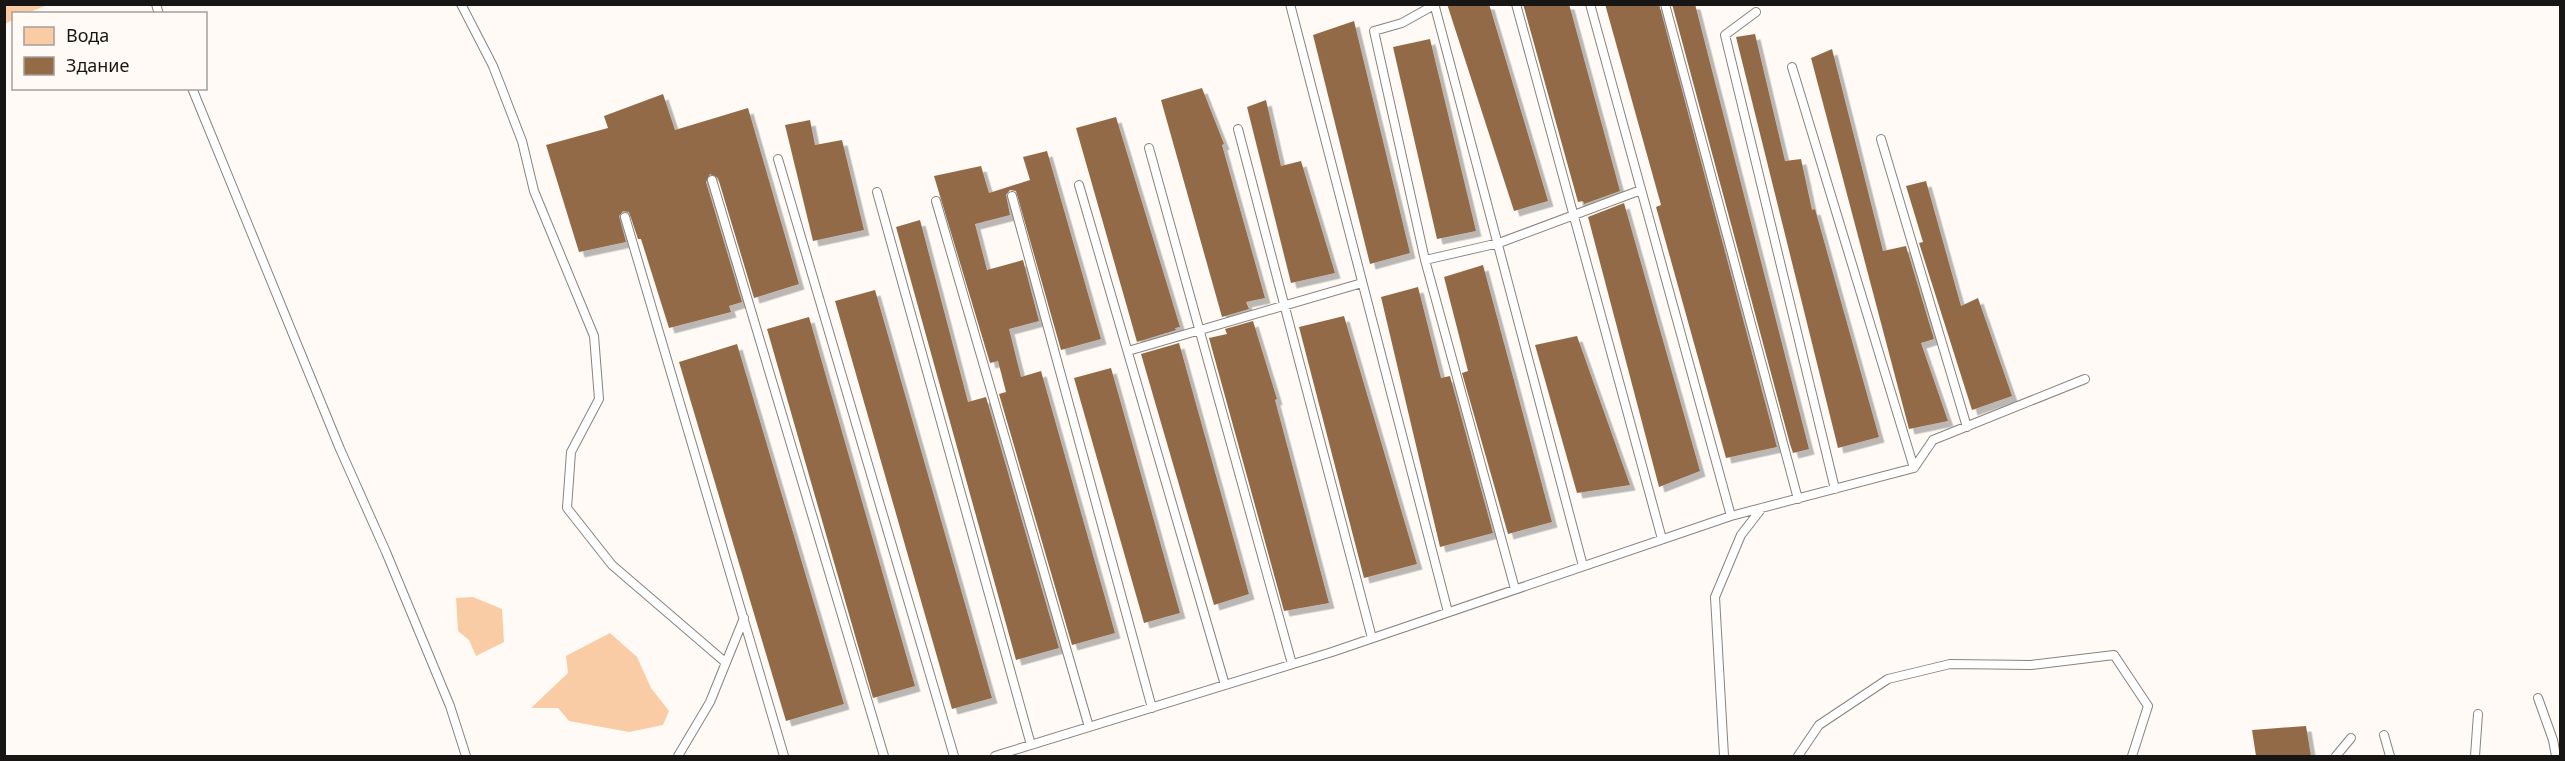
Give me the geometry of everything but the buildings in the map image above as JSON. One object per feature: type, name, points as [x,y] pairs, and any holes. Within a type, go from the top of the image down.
[{"type":"lane","points":[[461,4],[494,66],[522,141],[534,191],[594,336],[599,399],[571,452],[567,508],[612,565],[725,662]]},
{"type":"lane","points":[[1290,4],[1448,612]]},
{"type":"lane","points":[[1515,4],[1662,539]]},
{"type":"lane","points":[[1590,4],[1731,516]]},
{"type":"lane","points":[[1665,4],[1798,498]]},
{"type":"lane","points":[[1515,589],[1425,260],[1374,31],[1402,23],[1436,6],[1583,566]]},
{"type":"lane","points":[[1756,12],[1725,35],[1835,489]]},
{"type":"lane","points":[[1792,67],[1914,468]]},
{"type":"lane","points":[[193,90],[340,449],[450,706],[466,756]]},
{"type":"lane","points":[[1238,129],[1372,638]]},
{"type":"lane","points":[[1881,139],[1967,427]]},
{"type":"lane","points":[[1149,148],[1292,664]]},
{"type":"lane","points":[[778,159],[954,756]]},
{"type":"lane","points":[[712,180],[884,756]]},
{"type":"lane","points":[[1079,185],[1225,685]]},
{"type":"lane","points":[[1425,260],[1499,243],[1641,190]]},
{"type":"lane","points":[[877,192],[1031,745]]},
{"type":"lane","points":[[1012,196],[1152,708]]},
{"type":"lane","points":[[936,201],[1089,727]]},
{"type":"lane","points":[[625,217],[784,756]]},
{"type":"lane","points":[[1128,351],[1362,283]]},
{"type":"lane","points":[[994,756],[1372,638],[1731,516],[1914,468],[1933,440],[2085,379]]},
{"type":"lane","points":[[1724,756],[1715,597],[1741,535],[1762,508]]},
{"type":"lane","points":[[678,756],[710,702],[744,618]]},
{"type":"lane","points":[[1798,756],[1820,725],[1888,679],[1950,664],[2031,665],[2114,655],[2148,706],[2132,756]]},
{"type":"lane","points":[[2538,698],[2553,740],[2556,756]]},
{"type":"lane","points":[[2475,756],[2478,714]]},
{"type":"lane","points":[[2384,735],[2391,756]]},
{"type":"lane","points":[[2336,756],[2351,738]]},
{"type":"water","points":[[5,4],[47,5],[30,12],[12,12],[12,20],[5,24]]},
{"type":"water","points":[[473,597],[502,609],[504,642],[476,656],[469,640],[458,631],[456,598]]},
{"type":"water","points":[[610,633],[637,657],[651,688],[669,711],[663,725],[629,732],[569,721],[558,708],[531,708],[568,673],[566,656]]}]
